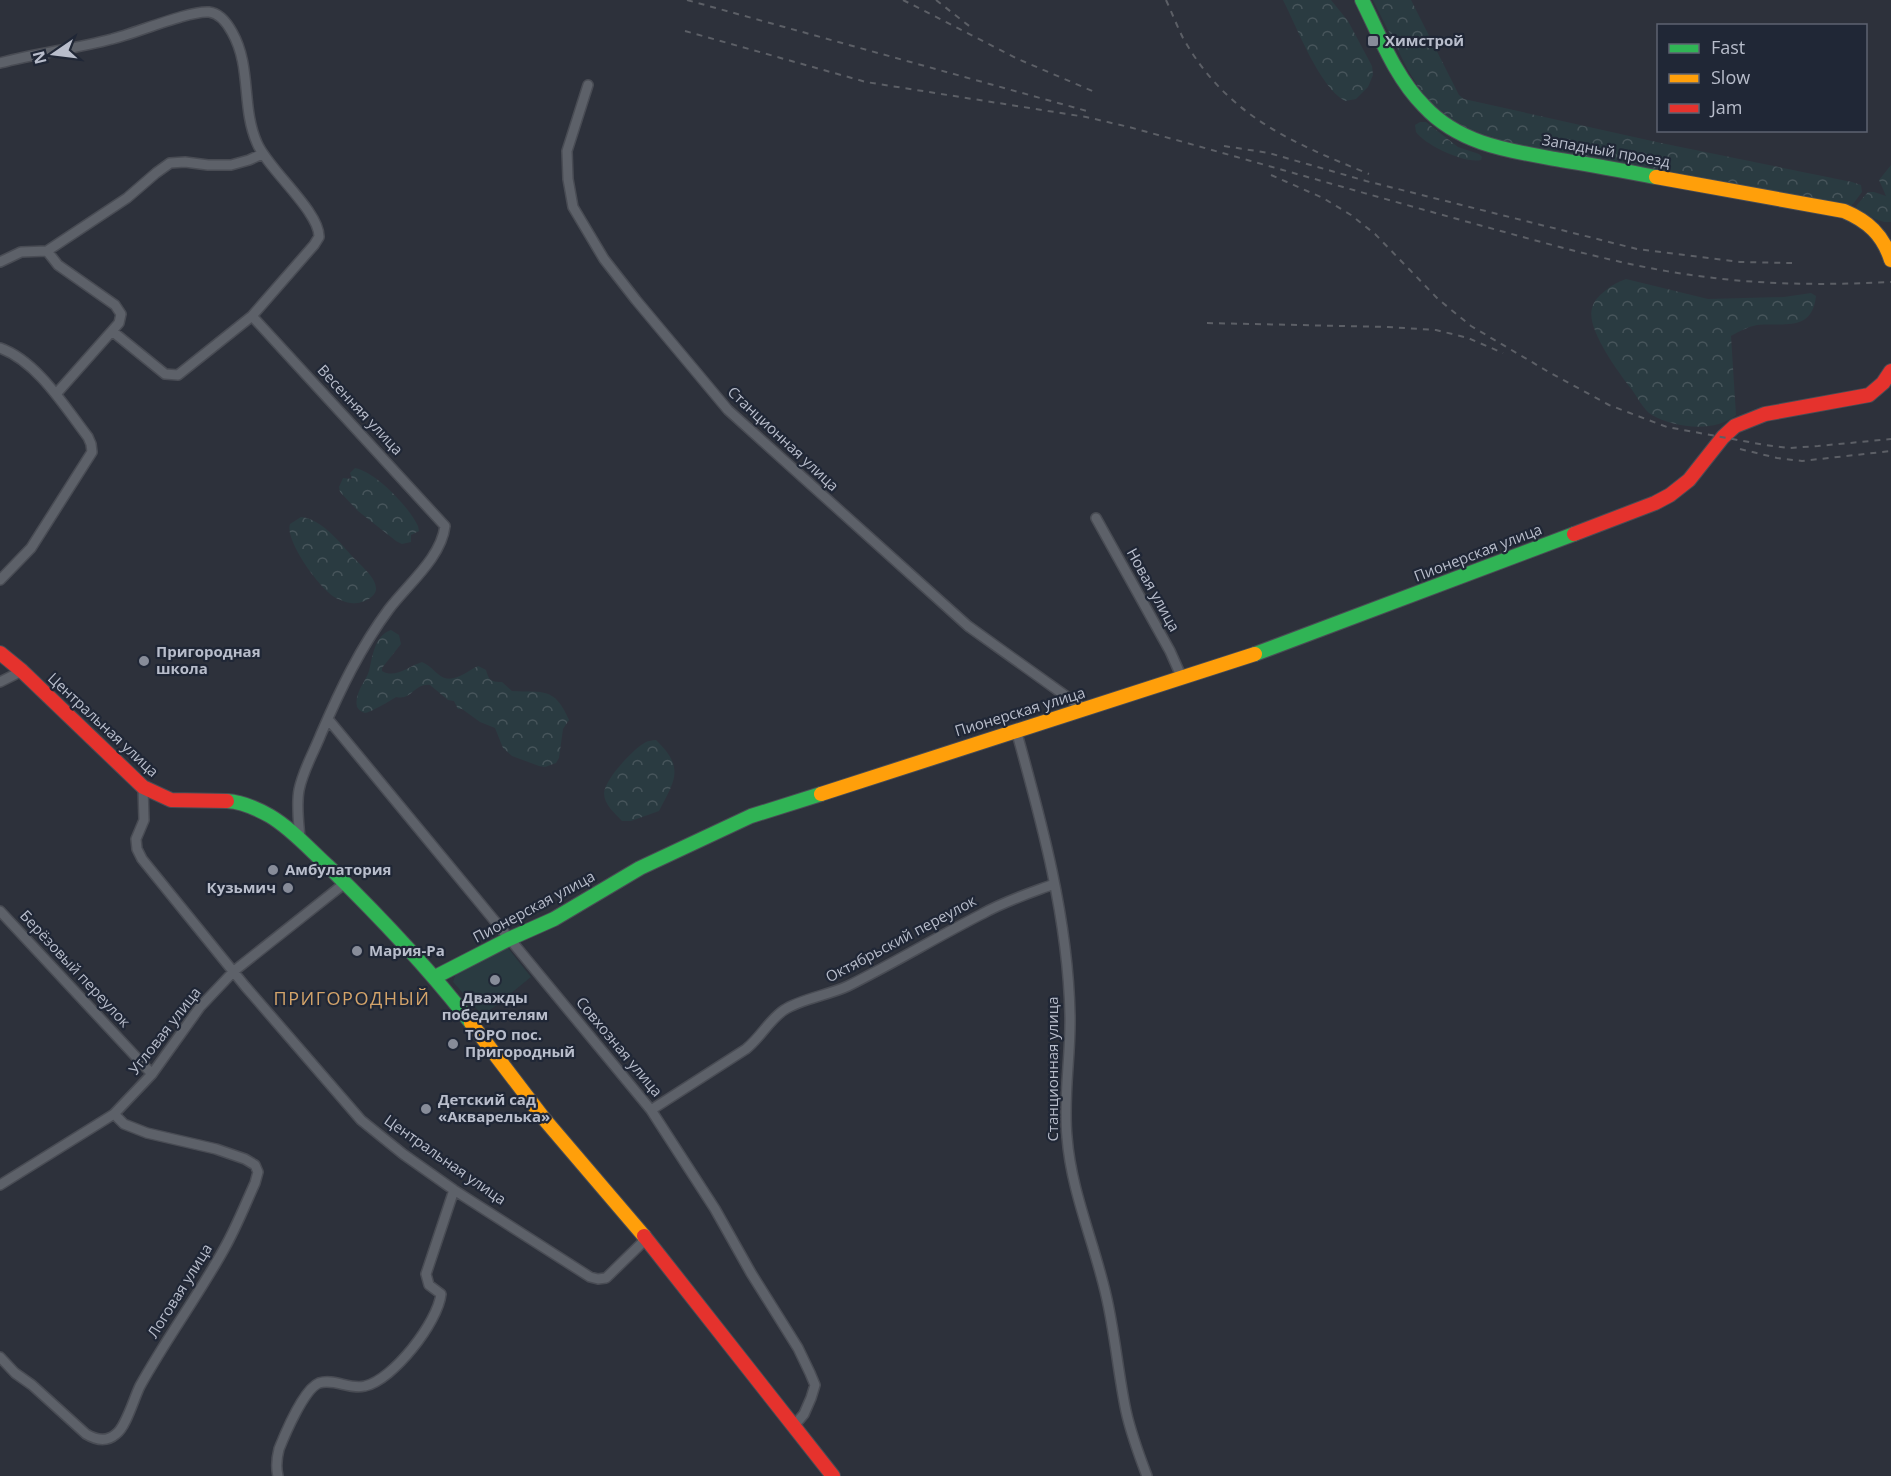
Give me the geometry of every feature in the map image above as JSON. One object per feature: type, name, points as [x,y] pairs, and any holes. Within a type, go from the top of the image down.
[{"type":"street","name":"Западный проезд","points":[[1362,0],[1412,93],[1432,115],[1464,136],[1503,149],[1844,211],[1865,220],[1878,232],[1884,240],[1891,260]]},
{"type":"street","points":[[0,63],[114,39],[197,13],[214,13],[226,23],[242,55],[249,116],[262,154],[317,225],[319,237],[252,316],[185,371],[172,376],[165,375],[112,331]]},
{"type":"street","name":"Станционная улица","points":[[588,86],[567,152],[568,178],[573,207],[604,258],[636,300],[728,410],[968,626],[1084,710]]},
{"type":"street","points":[[0,262],[21,252],[47,250],[127,198],[170,164],[185,162],[231,165],[262,154]]},
{"type":"street","points":[[47,250],[58,265],[119,309],[121,319],[56,394]]},
{"type":"street","name":"Весенняя улица","points":[[252,316],[445,526],[436,550],[389,609],[359,653],[328,719]]},
{"type":"street","points":[[0,348],[12,352],[26,362],[56,394],[88,437],[92,452],[32,548],[0,580]]},
{"type":"street","name":"Пионерская улица","points":[[435,977],[554,919],[640,868],[751,816],[1289,642],[1631,513],[1680,489],[1723,437],[1735,426],[1765,414],[1869,395],[1883,383],[1891,372]]},
{"type":"street","name":"Новая улица","points":[[1096,518],[1170,651],[1182,678]]},
{"type":"street","name":"Центральная улица","points":[[0,653],[22,671],[143,787],[171,800],[241,802],[271,817],[300,840],[345,883],[435,977],[538,1112],[646,1239],[833,1476]]},
{"type":"street","points":[[0,682],[22,671]]},
{"type":"street","points":[[300,840],[297,810],[299,789],[328,719]]},
{"type":"street","name":"Совхозная улица","points":[[328,719],[651,1110],[715,1209],[798,1348],[810,1373],[815,1385],[812,1398],[804,1414],[793,1427]]},
{"type":"street","name":"Станционная улица","points":[[1016,730],[1042,823],[1065,941],[1070,1015],[1066,1134],[1069,1159],[1106,1297],[1126,1413],[1147,1476]]},
{"type":"street","name":"Центральная улица","points":[[143,787],[144,820],[136,838],[137,849],[142,859],[274,1021],[361,1120],[403,1154],[454,1190],[590,1277],[606,1278],[646,1239]]},
{"type":"street","name":"Угловая улица","points":[[0,1185],[114,1114],[152,1074],[200,1007],[234,971],[345,883]]},
{"type":"street","name":"Октябрьский переулок","points":[[651,1110],[746,1049],[759,1039],[785,1009],[845,987],[911,954],[983,913],[1014,898],[1054,884]]},
{"type":"street","name":"Берёзовый переулок","points":[[0,911],[152,1074]]},
{"type":"street","name":"Логовая улица","points":[[0,1357],[15,1373],[32,1385],[86,1434],[97,1439],[114,1436],[123,1425],[139,1387],[224,1249],[258,1172],[255,1165],[232,1153],[131,1128],[114,1114]]},
{"type":"street","points":[[278,1476],[279,1451],[297,1411],[311,1389],[324,1382],[359,1387],[369,1385],[395,1367],[425,1330],[441,1294],[429,1285],[426,1274],[454,1190]]},
{"type":"green space","points":[[1283,0],[1331,0],[1348,21],[1372,66],[1373,75],[1368,87],[1356,99],[1345,101],[1326,83],[1309,55]]},
{"type":"green space","points":[[1373,0],[1411,0],[1459,95],[1464,99],[1661,143],[1852,182],[1861,185],[1862,192],[1850,206],[1499,142],[1454,126],[1423,95]]},
{"type":"green space","points":[[1426,122],[1458,147],[1479,154],[1482,157],[1481,160],[1456,156],[1428,142],[1416,132],[1415,125]]},
{"type":"green space","points":[[1891,165],[1891,222],[1884,222],[1875,219],[1856,206],[1868,192],[1886,196],[1879,180]]},
{"type":"green space","points":[[1626,279],[1708,299],[1784,297],[1811,293],[1816,296],[1809,316],[1802,321],[1757,325],[1731,336],[1736,415],[1717,424],[1694,427],[1671,423],[1649,413],[1617,370],[1598,337],[1591,316],[1594,303],[1608,288]]},
{"type":"green space","points":[[355,468],[382,483],[414,518],[419,531],[411,535],[411,542],[402,544],[396,541],[358,511],[340,492],[339,487],[343,478],[352,479],[350,473]]},
{"type":"green space","points":[[301,517],[329,531],[366,570],[376,588],[371,598],[358,603],[348,603],[331,595],[314,577],[298,553],[290,532],[290,524]]},
{"type":"green space","points":[[391,630],[399,635],[401,644],[382,671],[397,673],[422,662],[448,679],[478,666],[486,670],[491,680],[502,682],[512,691],[540,692],[553,696],[564,709],[569,720],[563,729],[559,758],[556,763],[545,767],[512,756],[503,748],[495,728],[480,722],[462,709],[458,709],[454,701],[448,700],[430,685],[420,687],[406,697],[396,697],[365,713],[360,711],[357,707],[357,697],[369,671],[375,647],[381,637]]},
{"type":"green space","points":[[656,740],[671,759],[674,767],[673,782],[659,811],[631,821],[622,821],[604,797],[606,787],[621,764],[641,745]]},
{"type":"green space","points":[[508,948],[531,977],[483,1016],[453,982],[456,973],[498,949]]},
{"type":"railway","points":[[687,0],[1087,111]]},
{"type":"railway","points":[[903,0],[1018,59],[1097,93]]},
{"type":"railway","points":[[936,0],[973,29]]},
{"type":"railway","points":[[1166,0],[1183,38],[1200,65],[1241,107],[1287,137],[1369,174]]},
{"type":"railway","points":[[685,31],[866,82],[1086,117],[1129,127],[1566,249],[1625,263],[1684,274],[1758,282],[1825,284],[1891,282]]},
{"type":"railway","points":[[1224,146],[1269,153],[1366,181],[1637,249],[1740,262],[1792,263]]},
{"type":"railway","points":[[1271,175],[1323,198],[1351,215],[1375,234],[1438,299],[1471,326],[1609,405],[1667,427],[1789,448],[1891,439]]},
{"type":"railway","points":[[1207,323],[1436,330],[1468,338],[1503,353]]},
{"type":"railway","points":[[1740,449],[1777,458],[1802,461],[1891,451]]},
{"type":"traffic: fast","points":[[1362,0],[1389,56],[1414,95],[1438,119],[1454,130],[1470,138],[1505,149],[1656,177]]},
{"type":"traffic: fast","points":[[1255,654],[1574,534]]},
{"type":"traffic: fast","points":[[435,977],[554,919],[640,868],[751,816],[821,794]]},
{"type":"traffic: fast","points":[[227,801],[244,804],[265,813],[301,840],[403,942],[471,1023]]},
{"type":"traffic: slow","points":[[1656,177],[1844,211],[1860,219],[1879,236],[1891,260]]},
{"type":"traffic: slow","points":[[821,794],[1255,654]]},
{"type":"traffic: slow","points":[[471,1023],[545,1120],[644,1236]]},
{"type":"traffic: jam","points":[[1574,534],[1670,495],[1689,480],[1723,437],[1735,426],[1765,414],[1869,395],[1883,383],[1891,371]]},
{"type":"traffic: jam","points":[[0,653],[22,671],[143,787],[171,800],[227,801]]},
{"type":"traffic: jam","points":[[644,1236],[833,1476]]},
{"type":"place","name":"Химстрой","points":[[1373,41]]},
{"type":"place","name":"Пригородная школа","points":[[144,661]]},
{"type":"place","name":"Амбулатория","points":[[273,870]]},
{"type":"place","name":"Кузьмич","points":[[288,888]]},
{"type":"place","name":"Мария-Ра","points":[[357,951]]},
{"type":"place","name":"Дважды победителям","points":[[495,980]]},
{"type":"place","name":"ТОРО пос. Пригородный","points":[[453,1044]]},
{"type":"place","name":"Детский сад «Акварелька»","points":[[426,1109]]},
{"type":"district","name":"ПРИГОРОДНЫЙ","points":[[352,999]]}]
